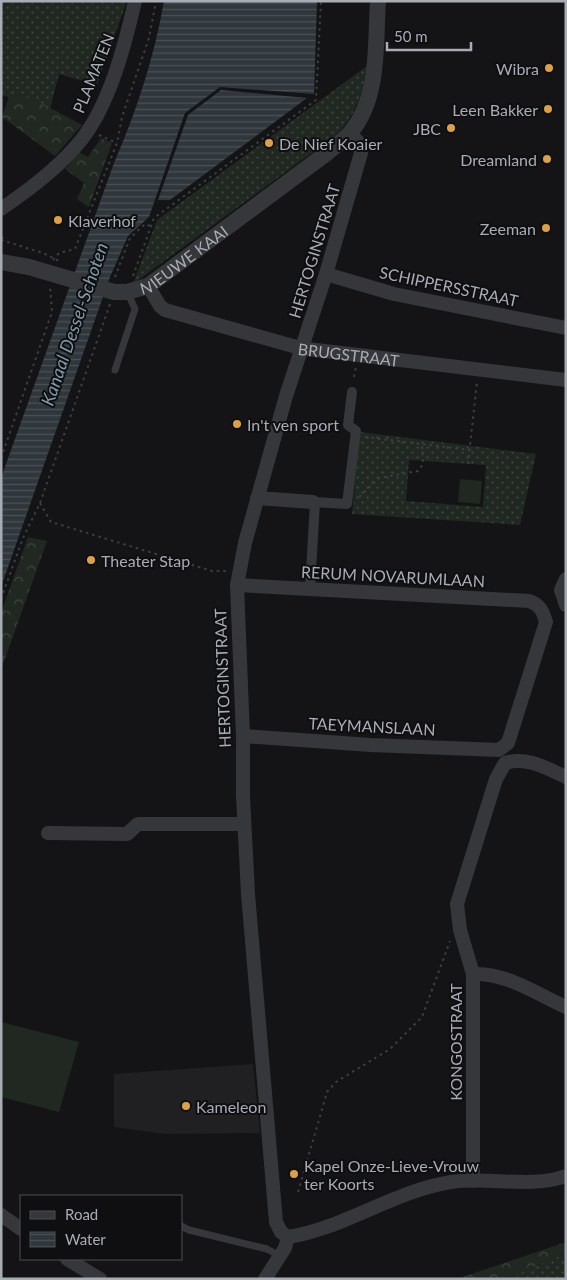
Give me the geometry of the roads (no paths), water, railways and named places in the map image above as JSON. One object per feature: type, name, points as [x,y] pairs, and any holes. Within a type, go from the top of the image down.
[{"type":"street","name":"PLAMATEN","points":[[1,209],[63,159],[97,116],[113,78],[135,1]]},
{"type":"street","name":"NIEUWE KAAI","points":[[118,293],[148,286],[328,153],[350,133],[369,98],[373,81],[378,1]]},
{"type":"street","name":"HERTOGINSTRAAT","points":[[288,1237],[281,1232],[276,1222],[244,824],[238,578],[257,498],[300,348],[306,337],[326,274],[361,153],[360,144],[350,133]]},
{"type":"street","points":[[5,247],[42,260],[69,278]]},
{"type":"street","points":[[1,262],[69,278],[118,293]]},
{"type":"street","name":"SCHIPPERSSTRAAT","points":[[326,274],[403,296],[566,328]]},
{"type":"street","name":"BRUGSTRAAT","points":[[148,286],[160,306],[165,310],[300,348],[566,380]]},
{"type":"street","points":[[257,498],[347,504],[356,431],[348,425],[352,392]]},
{"type":"street","points":[[310,588],[314,502]]},
{"type":"street","name":"RERUM NOVARUMLAAN","points":[[238,578],[310,588],[529,601],[536,603],[543,610],[546,622],[508,743],[499,750]]},
{"type":"street","points":[[565,604],[561,590],[566,579]]},
{"type":"street","name":"TAEYMANSLAAN","points":[[243,736],[371,745],[499,750]]},
{"type":"street","name":"KONGOSTRAAT","points":[[473,1181],[472,974],[460,930],[457,904],[496,779],[505,763],[526,760],[566,777]]},
{"type":"street","points":[[48,833],[127,834],[138,824],[244,824]]},
{"type":"street","points":[[472,974],[486,973],[500,977],[566,1007]]},
{"type":"street","points":[[265,1279],[280,1256],[288,1237],[308,1234],[406,1195],[451,1182],[544,1181],[566,1176]]},
{"type":"street","points":[[1,1215],[20,1228]]},
{"type":"street","points":[[69,1260],[100,1279]]},
{"type":"lane","points":[[115,370],[135,309],[118,293]]},
{"type":"lane","points":[[182,1226],[189,1230],[267,1249],[280,1256]]},
{"type":"water","name":"Kanaal Dessel-Schoten","points":[[164,1],[317,1],[314,94],[220,87],[185,113],[149,217],[128,236],[110,277],[1,587],[1,478],[137,103],[150,63]]},
{"type":"water","points":[[221,90],[307,98],[170,200],[158,200],[188,115]]},
{"type":"place","name":"Wibra","points":[[549,68]]},
{"type":"place","name":"Leen Bakker","points":[[548,109]]},
{"type":"place","name":"JBC","points":[[451,128]]},
{"type":"place","name":"De Nief Koaier","points":[[269,143]]},
{"type":"place","name":"Dreamland","points":[[547,159]]},
{"type":"place","name":"Klaverhof","points":[[58,220]]},
{"type":"place","name":"Zeeman","points":[[546,228]]},
{"type":"place","name":"In't ven sport","points":[[237,424]]},
{"type":"place","name":"Theater Stap","points":[[91,560]]},
{"type":"place","name":"Kameleon","points":[[186,1106]]},
{"type":"place","name":"Kapel Onze-Lieve-Vrouw ter Koorts","points":[[294,1174]]}]
